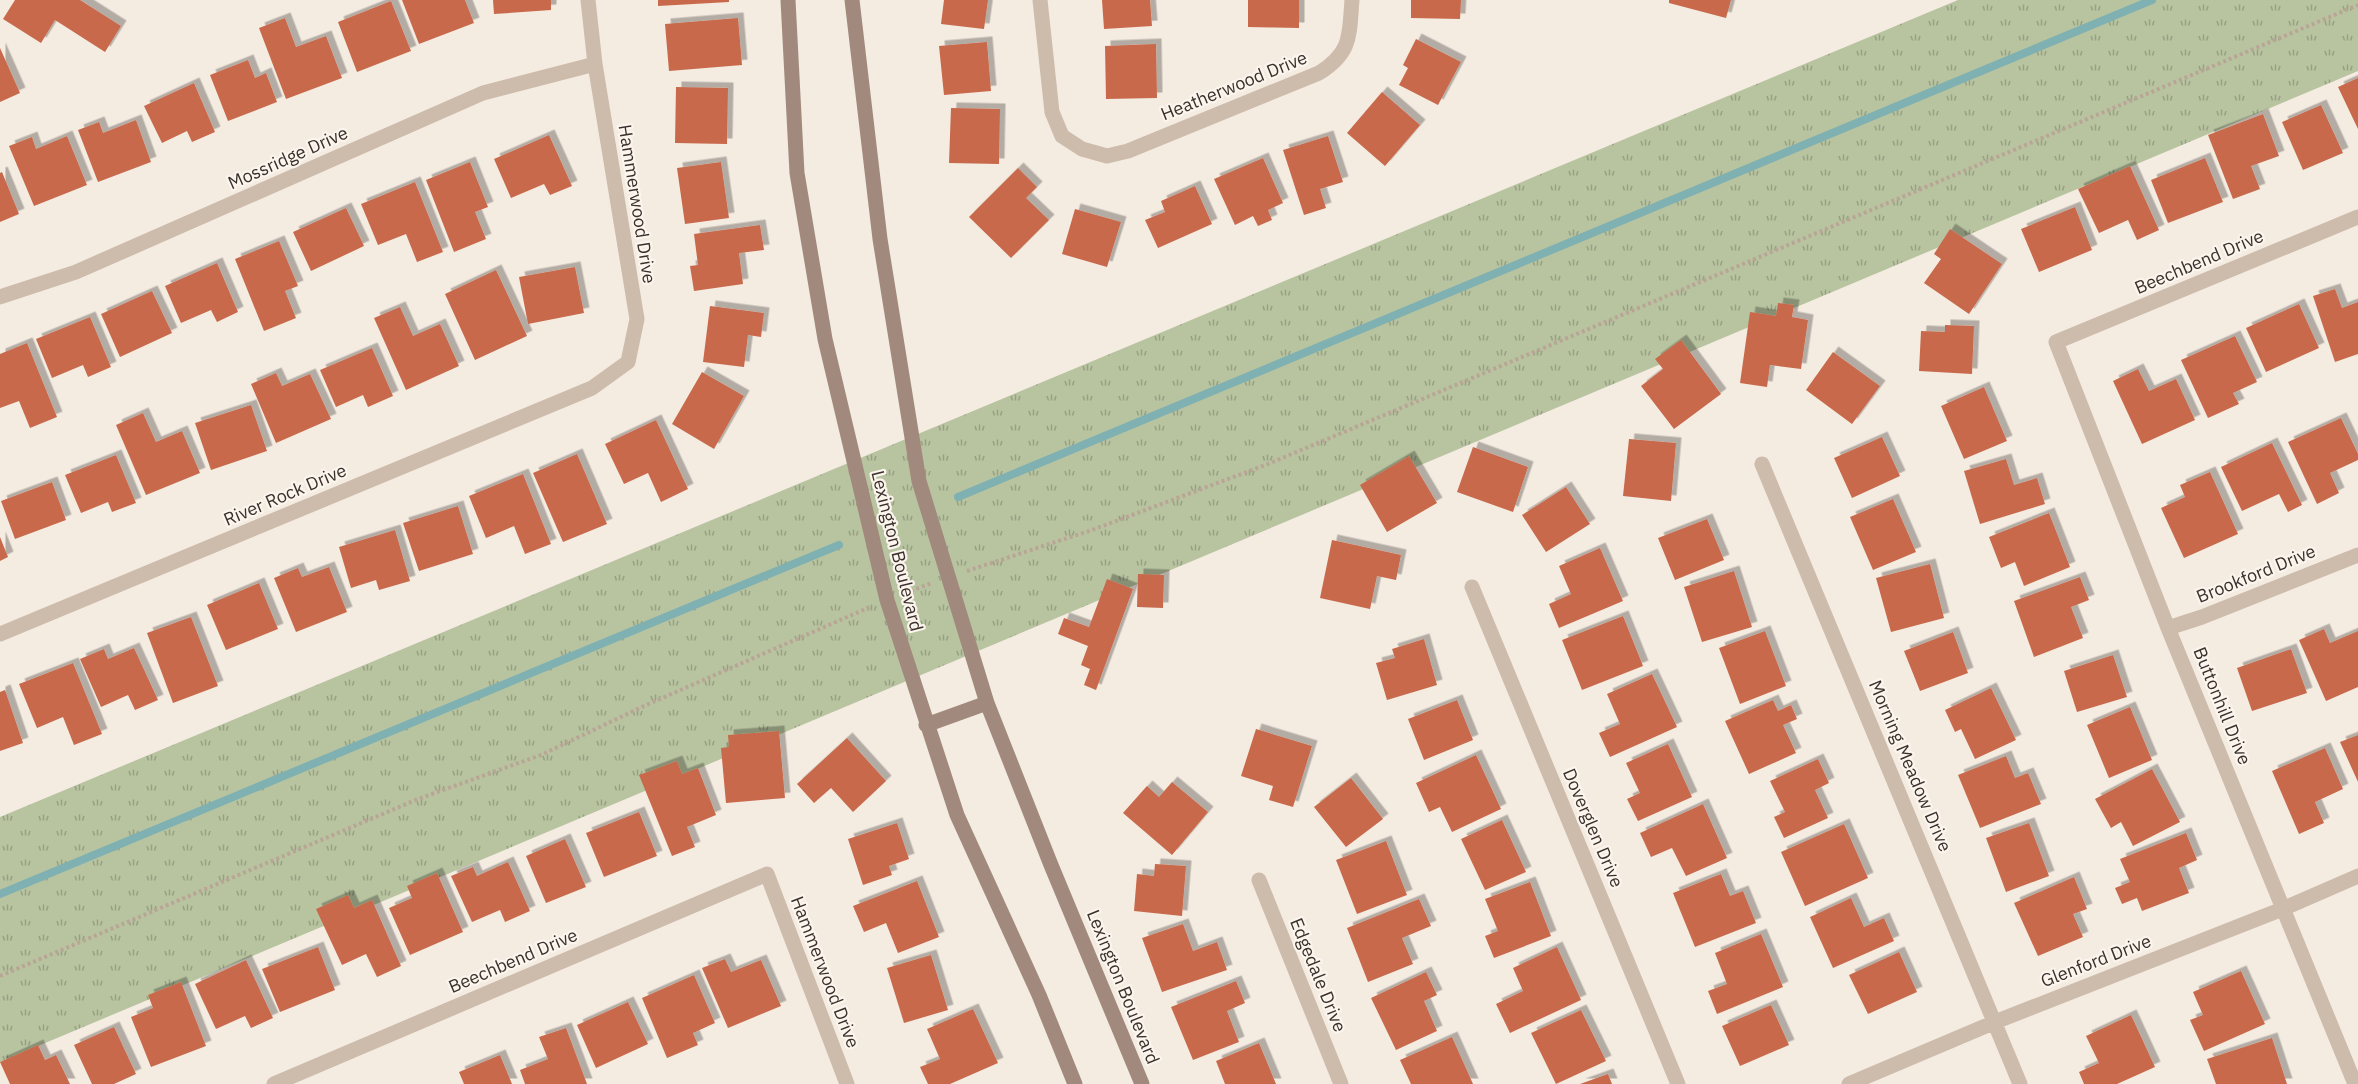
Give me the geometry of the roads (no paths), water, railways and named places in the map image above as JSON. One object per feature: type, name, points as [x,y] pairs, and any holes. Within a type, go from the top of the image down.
[{"type":"street","name":"Hammerwood Drive","points":[[584,391],[592,388],[628,362],[637,319],[595,64],[588,0]]},
{"type":"street","name":"Lexington Boulevard","points":[[788,0],[797,173],[825,339],[886,600],[957,815],[1039,995],[1075,1084]]},
{"type":"street","name":"Lexington Boulevard","points":[[852,0],[880,239],[919,481],[987,703],[1142,1084]]},
{"type":"street","name":"Heatherwood Drive","points":[[1040,0],[1052,112],[1062,136],[1082,149],[1107,156],[1128,151],[1319,73],[1337,62],[1349,40],[1352,0]]},
{"type":"street","name":"Mossridge Drive","points":[[0,297],[76,272],[483,93],[595,64]]},
{"type":"street","name":"Beechbend Drive","points":[[2056,342],[2358,217]]},
{"type":"street","name":"Buttonhill Drive","points":[[2056,342],[2169,628],[2355,1084]]},
{"type":"street","name":"River Rock Drive","points":[[0,634],[584,391]]},
{"type":"street","name":"Morning Meadow Drive","points":[[1762,464],[2020,1084]]},
{"type":"street","name":"Brookford Drive","points":[[2169,628],[2358,555]]},
{"type":"street","name":"Doverglen Drive","points":[[1472,587],[1678,1084]]},
{"type":"street","points":[[926,725],[987,703]]},
{"type":"street","name":"Hammerwood Drive","points":[[767,873],[847,1084]]},
{"type":"street","name":"Beechbend Drive","points":[[274,1084],[767,873]]},
{"type":"street","name":"Glenford Drive","points":[[1849,1084],[1995,1022],[2285,908],[2358,876]]},
{"type":"street","name":"Edgedale Drive","points":[[1259,880],[1341,1084]]},
{"type":"waterway","points":[[958,497],[2152,0]]},
{"type":"waterway","points":[[0,894],[839,545]]}]
